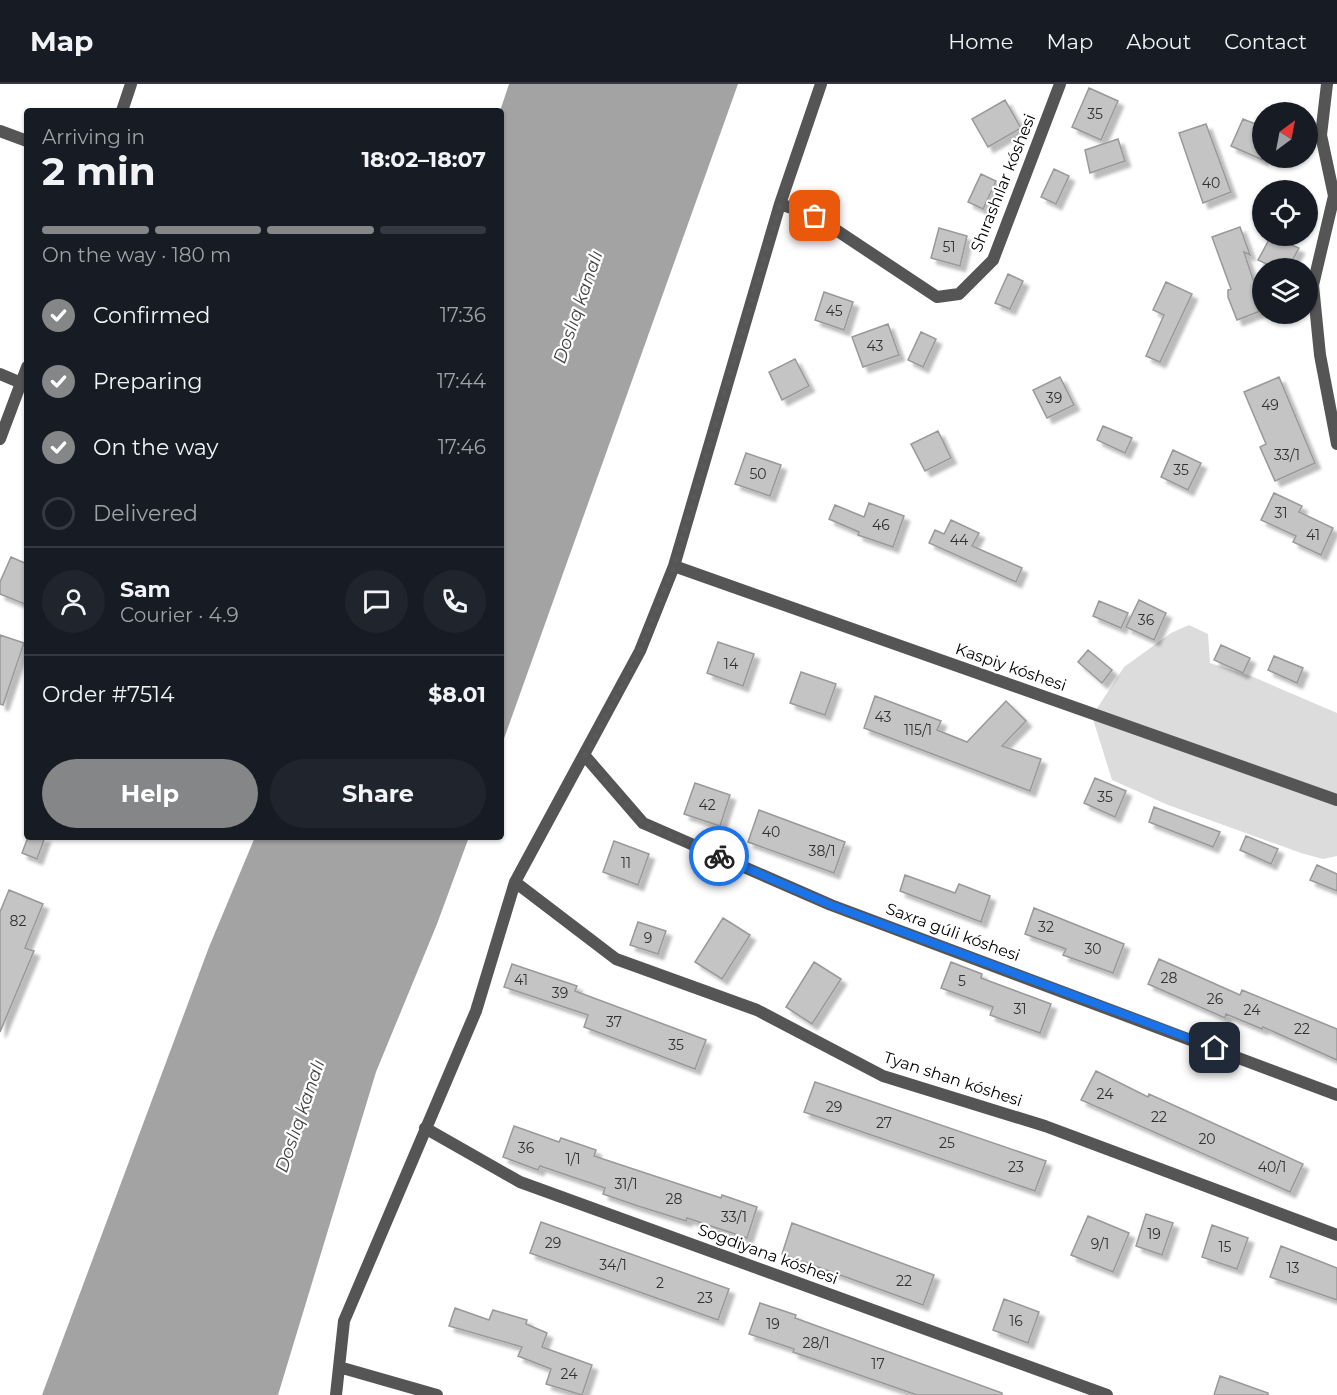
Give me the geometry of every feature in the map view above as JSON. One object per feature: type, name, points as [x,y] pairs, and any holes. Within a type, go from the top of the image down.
[{"type":"street","points":[[123,108],[131,84]]},
{"type":"street","points":[[336,1395],[344,1321],[476,1011],[515,882],[640,651],[674,566],[780,204],[821,84]]},
{"type":"street","name":"Shırashılar kóshesi","points":[[780,204],[815,216],[937,297],[959,294],[993,260],[1060,84]]},
{"type":"street","points":[[1328,84],[1321,135],[1334,196],[1313,285],[1320,355],[1337,444]]},
{"type":"street","points":[[0,131],[24,140]]},
{"type":"street","points":[[0,374],[24,384],[0,440]]},
{"type":"street","name":"Kaspiy kóshesi","points":[[674,566],[1337,801]]},
{"type":"street","name":"Saxra gúli kóshesi","points":[[585,756],[642,823],[831,905],[1337,1095]]},
{"type":"street","name":"Tyan shan kóshesi","points":[[515,882],[616,958],[757,1010],[883,1076],[1045,1126],[1337,1235]]},
{"type":"street","name":"Sogdiyana kóshesi","points":[[425,1128],[520,1182],[1107,1395]]},
{"type":"street","points":[[339,1367],[437,1395]]},
{"type":"shaded area","points":[[1189,625],[1208,634],[1210,663],[1251,676],[1337,713],[1337,856],[1323,859],[1301,853],[1168,805],[1112,780],[1092,716],[1124,667],[1171,633]]},
{"type":"water","name":"Doslıq kanalı","points":[[509,84],[738,84],[504,739],[504,108],[501,108]]},
{"type":"water","name":"Doslıq kanalı","points":[[254,840],[468,840],[437,924],[376,1072],[278,1395],[42,1395],[209,947]]},
{"type":"building","points":[[1089,88],[1118,101],[1101,140],[1072,127]]},
{"type":"building","points":[[1005,100],[1021,128],[988,147],[972,119]]},
{"type":"building","points":[[1243,119],[1252,123],[1252,155],[1231,146]]},
{"type":"building","points":[[1206,124],[1231,192],[1203,203],[1179,133]]},
{"type":"building","points":[[1118,139],[1125,161],[1090,173],[1085,150]]},
{"type":"building","points":[[1054,169],[1069,176],[1056,204],[1041,197]]},
{"type":"building","points":[[981,174],[996,181],[983,209],[968,202]]},
{"type":"building","points":[[1240,227],[1250,255],[1244,252],[1252,276],[1252,314],[1237,320],[1228,297],[1228,290],[1231,289],[1212,237]]},
{"type":"building","points":[[939,228],[967,236],[960,266],[931,258]]},
{"type":"building","points":[[1266,246],[1299,248],[1294,258],[1259,258]]},
{"type":"building","points":[[1008,274],[1023,281],[1010,309],[995,303]]},
{"type":"building","points":[[1166,282],[1192,294],[1160,362],[1146,356],[1164,315],[1153,310]]},
{"type":"building","points":[[824,292],[853,302],[844,330],[815,320]]},
{"type":"building","points":[[888,324],[899,355],[863,367],[852,337]]},
{"type":"building","points":[[921,332],[936,339],[923,367],[908,360]]},
{"type":"building","points":[[795,359],[809,386],[782,400],[769,372]]},
{"type":"building","points":[[1060,377],[1074,405],[1047,418],[1033,390]]},
{"type":"building","points":[[1279,377],[1315,463],[1275,481],[1260,447],[1266,444],[1244,392]]},
{"type":"building","points":[[1103,426],[1132,438],[1125,453],[1097,440]]},
{"type":"building","points":[[938,431],[951,458],[925,471],[911,444]]},
{"type":"building","points":[[1173,450],[1201,463],[1188,490],[1161,477]]},
{"type":"building","points":[[746,453],[781,465],[770,496],[735,484]]},
{"type":"building","points":[[1274,493],[1302,506],[1299,512],[1333,528],[1321,555],[1293,542],[1296,536],[1261,520]]},
{"type":"building","points":[[869,503],[904,516],[893,547],[858,535],[859,532],[829,519],[835,505],[864,517]]},
{"type":"building","points":[[951,520],[979,533],[972,546],[1022,568],[1016,582],[929,543],[935,530],[944,534]]},
{"type":"building","points":[[11,557],[24,563],[24,604],[0,594],[0,582]]},
{"type":"building","points":[[1139,600],[1166,613],[1154,640],[1126,627]]},
{"type":"building","points":[[1099,601],[1128,613],[1121,628],[1093,616]]},
{"type":"building","points":[[0,635],[24,643],[3,705],[0,704]]},
{"type":"building","points":[[718,642],[754,654],[743,686],[707,673]]},
{"type":"building","points":[[1221,645],[1250,658],[1243,673],[1214,660]]},
{"type":"building","points":[[1088,650],[1112,670],[1102,683],[1078,662]]},
{"type":"building","points":[[1274,656],[1303,668],[1297,683],[1268,670]]},
{"type":"building","points":[[801,672],[836,684],[825,715],[790,703]]},
{"type":"building","points":[[875,696],[941,721],[937,730],[967,742],[1006,701],[1026,721],[1002,746],[1041,759],[1030,791],[864,728]]},
{"type":"building","points":[[1095,778],[1126,791],[1115,817],[1084,803]]},
{"type":"building","points":[[695,783],[730,795],[720,826],[684,814]]},
{"type":"building","points":[[1154,807],[1220,832],[1213,847],[1149,822]]},
{"type":"building","points":[[759,810],[845,842],[834,873],[748,842]]},
{"type":"building","points":[[1246,836],[1278,849],[1271,864],[1240,850]]},
{"type":"building","points":[[27,840],[44,840],[37,859],[22,853]]},
{"type":"building","points":[[614,841],[649,854],[638,885],[603,872]]},
{"type":"building","points":[[1317,865],[1337,874],[1337,891],[1310,880]]},
{"type":"building","points":[[905,875],[955,893],[959,884],[990,896],[981,922],[900,891]]},
{"type":"building","points":[[9,890],[43,904],[25,948],[34,951],[0,1032],[0,912]]},
{"type":"building","points":[[1034,908],[1124,944],[1113,973],[1063,955],[1066,949],[1025,934]]},
{"type":"building","points":[[723,918],[750,935],[722,979],[695,962]]},
{"type":"building","points":[[638,922],[666,931],[658,954],[630,945]]},
{"type":"building","points":[[1159,959],[1240,995],[1242,990],[1337,1029],[1337,1060],[1263,1027],[1262,1029],[1226,1014],[1225,1018],[1148,984]]},
{"type":"building","points":[[814,962],[841,979],[812,1024],[786,1007]]},
{"type":"building","points":[[951,962],[982,974],[981,978],[1051,1004],[1040,1033],[990,1015],[993,1007],[941,988]]},
{"type":"building","points":[[512,964],[577,986],[575,991],[706,1040],[695,1069],[584,1027],[588,1015],[504,987]]},
{"type":"building","points":[[1096,1071],[1148,1097],[1149,1094],[1303,1164],[1290,1192],[1081,1100]]},
{"type":"building","points":[[815,1082],[1046,1161],[1035,1191],[804,1112]]},
{"type":"building","points":[[514,1126],[559,1142],[561,1138],[596,1150],[594,1156],[721,1198],[722,1195],[757,1207],[747,1238],[687,1218],[686,1221],[638,1206],[603,1194],[605,1188],[540,1166],[538,1170],[503,1157]]},
{"type":"building","points":[[1146,1214],[1173,1223],[1162,1255],[1136,1246]]},
{"type":"building","points":[[1088,1216],[1129,1233],[1113,1272],[1071,1255]]},
{"type":"building","points":[[541,1222],[729,1289],[718,1320],[530,1253]]},
{"type":"building","points":[[792,1223],[934,1275],[923,1305],[782,1254]]},
{"type":"building","points":[[1212,1225],[1248,1238],[1237,1269],[1202,1257]]},
{"type":"building","points":[[1281,1246],[1337,1268],[1337,1300],[1270,1277]]},
{"type":"building","points":[[1004,1299],[1039,1312],[1028,1343],[993,1330]]},
{"type":"building","points":[[760,1303],[796,1315],[795,1318],[1002,1393],[1002,1395],[917,1395],[793,1352],[794,1349],[749,1334]]},
{"type":"building","points":[[455,1308],[489,1320],[493,1310],[527,1320],[526,1324],[547,1333],[542,1347],[592,1365],[582,1395],[546,1384],[551,1369],[518,1356],[522,1347],[449,1326]]},
{"type":"building","points":[[1220,1376],[1268,1393],[1268,1395],[1214,1395]]},
{"type":"way so far","points":[[719,856],[642,823],[585,756],[640,651],[674,566],[780,204],[815,216]]},
{"type":"route","points":[[719,856],[831,905],[1215,1048]]}]
